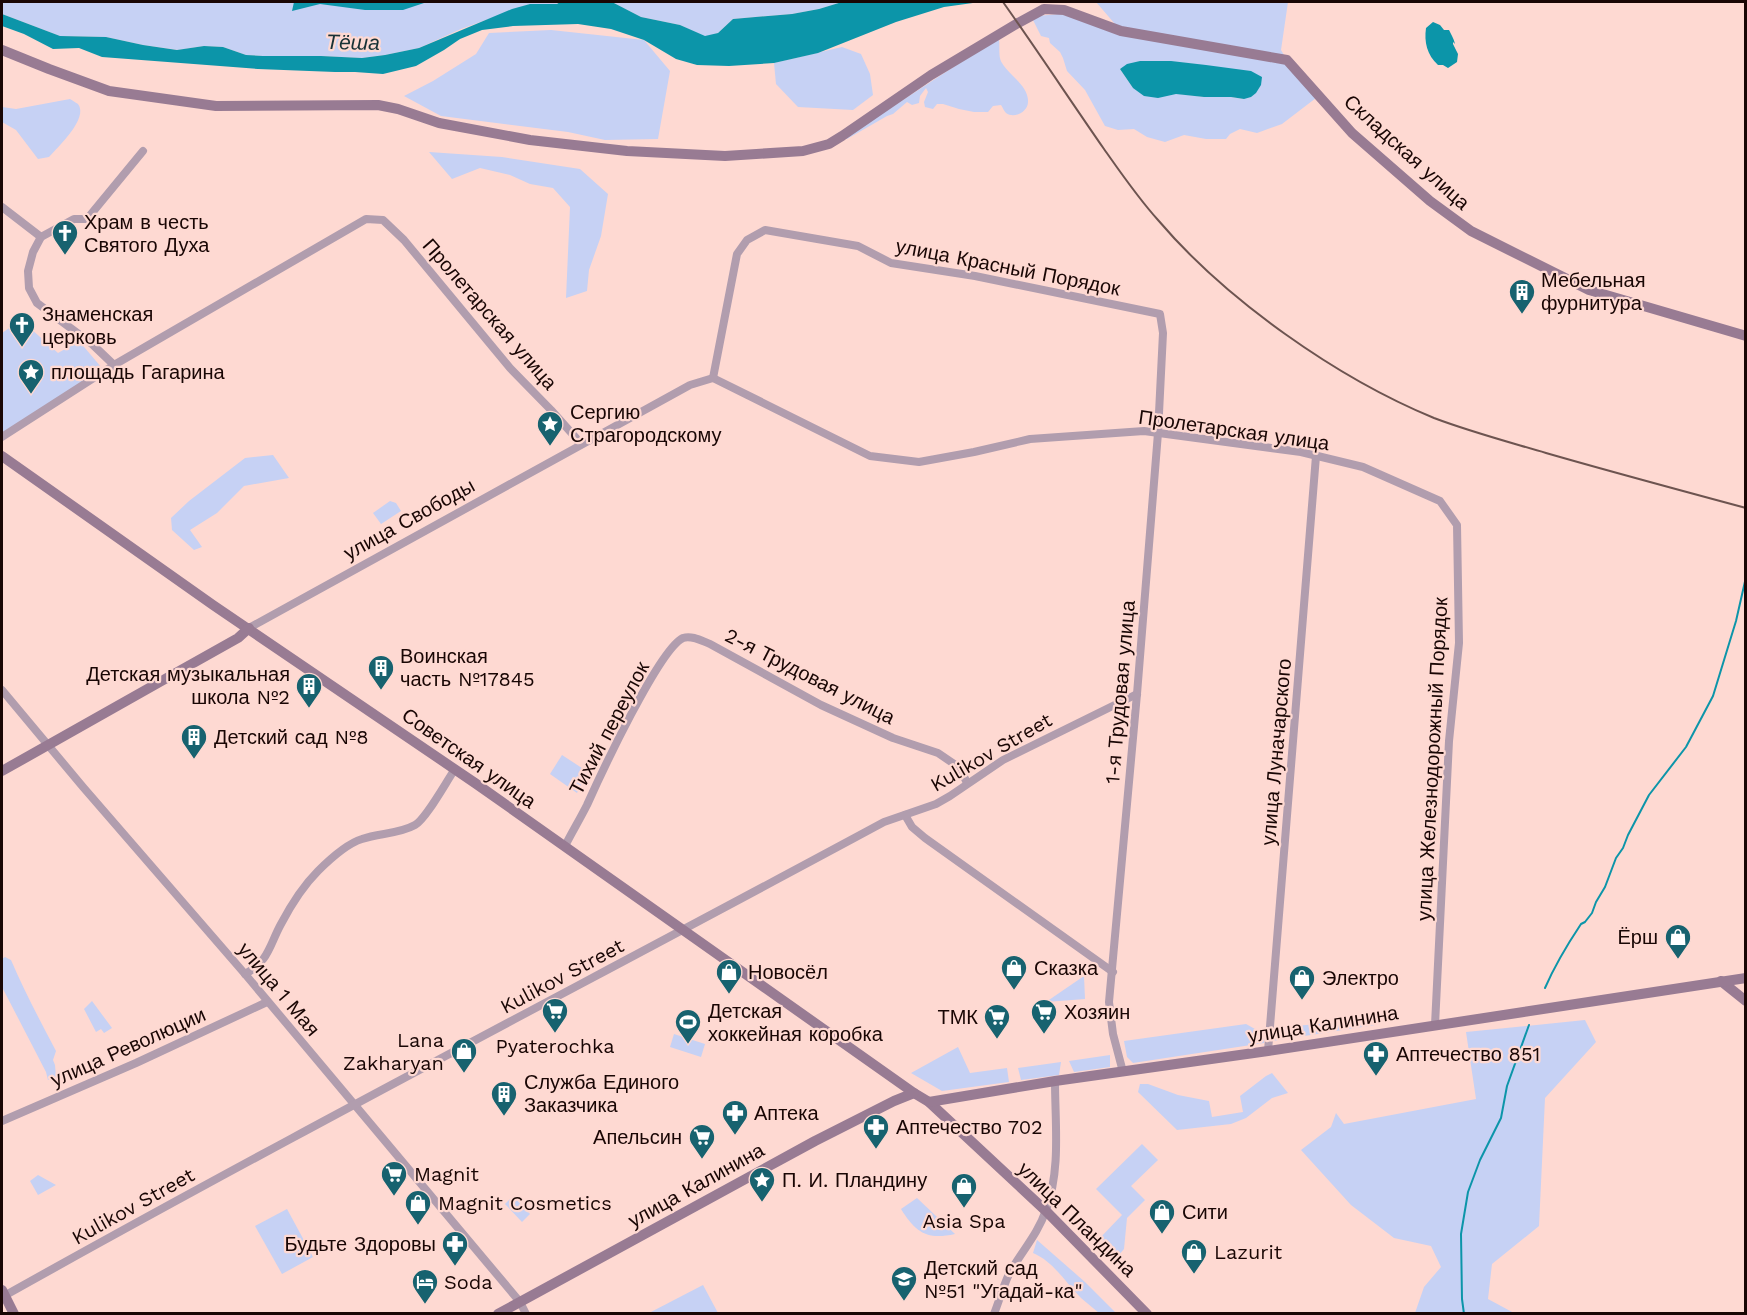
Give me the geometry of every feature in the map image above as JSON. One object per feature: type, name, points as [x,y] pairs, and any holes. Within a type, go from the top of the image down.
[{"type":"street","name":"Складская улица","points":[[2,50],[110,91],[216,106],[378,105],[398,109],[439,123],[530,140],[627,151],[725,156],[803,151],[829,144],[931,75],[1044,9],[1064,10],[1121,31],[1287,60],[1352,133],[1430,201],[1471,231],[1589,290],[1746,336]]},
{"type":"street","points":[[2,437],[114,364],[92,344],[37,303],[29,288],[28,271],[33,252],[41,237],[74,219],[87,219],[143,151]]},
{"type":"street","points":[[2,207],[41,237]]},
{"type":"street","name":"Пролетарская улица","points":[[114,364],[366,219],[383,220],[404,240],[510,368],[551,410],[580,445]]},
{"type":"street","name":"улица Красный Порядок","points":[[713,378],[737,254],[747,240],[765,230],[858,246],[891,263],[975,276],[1160,314]]},
{"type":"street","name":"1-я Трудовая улица","points":[[1123,1072],[1113,1034],[1109,1002],[1158,433],[1163,333],[1160,314]]},
{"type":"street","name":"Пролетарская улица","points":[[713,378],[870,456],[919,462],[1030,439],[1143,431],[1301,452],[1363,467],[1440,501]]},
{"type":"street","name":"улица Свободы","points":[[2,771],[238,638],[249,628],[580,445],[690,386],[713,378]]},
{"type":"street","name":"Советская улица","points":[[2,456],[213,605],[565,846],[914,1093]]},
{"type":"street","name":"улица Луначарского","points":[[1268,1051],[1316,456]]},
{"type":"street","name":"улица Железнодорожный Порядок","points":[[1435,1025],[1449,753],[1459,643],[1457,525],[1440,501]]},
{"type":"street","name":"2-я Трудовая улица","points":[[693,637],[821,705],[893,738],[938,753],[960,768],[967,783]]},
{"type":"street","name":"Тихий переулок","points":[[565,846],[618,739],[649,683],[670,650],[684,638],[693,637]]},
{"type":"street","name":"улица 1 Мая","points":[[2,690],[245,974],[520,1302],[526,1314]]},
{"type":"street","name":"Kulikov Street","points":[[3,1293],[884,822],[936,804],[1003,760],[1137,694]]},
{"type":"street","points":[[245,974],[254,970],[266,957],[282,921],[299,894],[318,872],[346,848],[361,839],[391,833],[417,824],[454,769]]},
{"type":"street","points":[[905,815],[912,827],[925,838],[1113,972]]},
{"type":"street","name":"улица Калинина","points":[[929,1102],[1055,1081],[1746,978]]},
{"type":"street","points":[[1721,981],[1746,1001]]},
{"type":"street","name":"улица Революции","points":[[2,1121],[136,1063],[267,1002]]},
{"type":"street","points":[[994,1314],[1008,1275],[1037,1231],[1053,1187],[1055,1081]]},
{"type":"street","name":"улица Калинина","points":[[498,1314],[815,1141],[914,1093]]},
{"type":"street","name":"улица Пландина","points":[[914,1093],[929,1102],[1046,1211],[1147,1314]]},
{"type":"street","points":[[3,1293],[14,1314]]},
{"type":"shaded area","points":[[2,2],[559,2],[557,4],[530,4],[461,29],[419,48],[362,58],[246,55],[223,47],[204,46],[178,50],[106,37],[60,36],[2,14]]},
{"type":"shaded area","points":[[612,2],[842,2],[792,14],[733,19],[718,33],[705,37],[680,25],[641,17]]},
{"type":"shaded area","points":[[1096,2],[1288,2],[1281,50],[1287,60],[1121,31]]},
{"type":"shaded area","points":[[1059,14],[1283,62],[1316,98],[1282,124],[1257,133],[1240,129],[1226,139],[1206,139],[1184,135],[1165,142],[1147,137],[1134,129],[1118,130],[1105,126],[1085,90],[1067,71],[1060,52],[1050,43],[1049,38],[1041,36],[1033,20],[1037,16]],"holes":[[[1140,61],[1187,63],[1226,69],[1244,99],[1204,97],[1133,88],[1120,69]]]},
{"type":"shaded area","points":[[551,30],[644,40],[670,71],[658,139],[605,140],[568,132],[441,116],[404,96],[476,54],[489,33]]},
{"type":"shaded area","points":[[999,39],[1001,61],[1022,86],[1027,96],[1027,106],[1023,111],[1016,115],[1009,115],[1001,105],[993,106],[988,112],[974,112],[943,104],[937,104],[933,109],[925,107],[924,102],[928,92],[926,88],[920,96],[919,103],[912,105],[907,102],[893,114],[847,139],[846,137]]},
{"type":"shaded area","points":[[842,47],[861,54],[870,74],[873,95],[853,110],[798,107],[776,84],[774,63]]},
{"type":"shaded area","points":[[70,99],[78,104],[79,117],[65,140],[49,157],[38,159],[16,130],[2,122],[2,107],[16,109]]},
{"type":"shaded area","points":[[429,152],[502,157],[580,169],[608,194],[601,236],[589,270],[587,291],[566,298],[570,207],[553,188],[530,184],[510,175],[480,168],[452,179]]},
{"type":"shaded area","name":"площадь Гагарина","points":[[21,320],[58,353],[79,341],[107,374],[2,435],[2,333]]},
{"type":"shaded area","points":[[273,455],[289,478],[244,486],[217,513],[190,530],[202,547],[194,550],[172,530],[171,518],[189,501],[245,458]]},
{"type":"shaded area","points":[[390,501],[396,503],[401,511],[381,524],[373,513]]},
{"type":"shaded area","points":[[562,755],[588,772],[577,793],[550,774]]},
{"type":"shaded area","points":[[5,957],[11,960],[56,1051],[53,1060],[56,1077],[48,1080],[2,987],[2,959]]},
{"type":"shaded area","points":[[1084,976],[1085,999],[1046,1002]]},
{"type":"shaded area","points":[[92,1001],[112,1028],[104,1033],[101,1029],[96,1032],[84,1009]]},
{"type":"shaded area","points":[[1585,1020],[1596,1042],[1545,1098],[1539,1226],[1492,1264],[1488,1299],[1514,1313],[1415,1313],[1424,1287],[1441,1267],[1431,1246],[1394,1238],[1351,1205],[1301,1150],[1331,1127],[1336,1113],[1344,1124],[1476,1099],[1466,1032]]},
{"type":"shaded area","points":[[1328,1023],[1375,1025],[1272,1041],[1273,1028]]},
{"type":"shaded area","points":[[1246,1024],[1264,1034],[1264,1043],[1133,1063],[1127,1057],[1124,1041]]},
{"type":"shaded area","name":"Детская хоккейная коробка","points":[[674,1034],[705,1044],[701,1057],[670,1047]]},
{"type":"shaded area","points":[[958,1047],[970,1073],[1007,1068],[1009,1082],[942,1091],[911,1073]]},
{"type":"shaded area","points":[[1110,1055],[1110,1067],[1074,1072],[1069,1061]]},
{"type":"shaded area","points":[[1061,1062],[1059,1075],[1021,1080],[1018,1068]]},
{"type":"shaded area","points":[[1272,1073],[1288,1093],[1272,1098],[1246,1118],[1231,1124],[1177,1130],[1138,1092],[1140,1084],[1148,1084],[1178,1095],[1209,1101],[1212,1117],[1243,1112],[1240,1096]]},
{"type":"shaded area","points":[[1142,1144],[1158,1160],[1131,1186],[1145,1200],[1127,1218],[1124,1249],[1118,1256],[1100,1238],[1122,1215],[1096,1189]]},
{"type":"shaded area","points":[[38,1175],[56,1185],[38,1195],[30,1181]]},
{"type":"shaded area","points":[[513,1196],[530,1214],[522,1222],[505,1204]]},
{"type":"shaded area","points":[[917,1198],[955,1234],[937,1236],[917,1229],[901,1209]]},
{"type":"shaded area","points":[[287,1209],[313,1257],[282,1274],[255,1226]]},
{"type":"shaded area","points":[[1037,1240],[1116,1313],[1099,1313],[1081,1298],[1053,1267],[1033,1253]]},
{"type":"shaded area","points":[[703,1285],[718,1313],[649,1313]]},
{"type":"water","points":[[294,2],[427,2],[403,10],[365,10],[320,4],[292,11]]},
{"type":"water","points":[[612,2],[641,17],[680,25],[705,36],[718,33],[733,19],[792,14],[842,2],[980,2],[944,7],[896,22],[818,53],[774,63],[729,66],[697,65],[676,59],[644,40],[611,29],[578,24],[513,26],[482,30],[460,39],[416,66],[383,74],[258,69],[102,57],[79,48],[53,49],[2,26],[2,14],[60,36],[106,37],[177,50],[204,46],[223,47],[246,55],[362,58],[419,48],[512,9],[530,4]]},
{"type":"water","points":[[1433,22],[1444,30],[1449,30],[1455,42],[1453,44],[1458,54],[1457,62],[1448,68],[1438,65],[1427,48],[1426,28]]},
{"type":"water","points":[[1140,61],[1171,61],[1251,71],[1262,77],[1261,85],[1256,93],[1244,99],[1176,94],[1158,98],[1144,96],[1133,88],[1120,69],[1127,64]]},
{"type":"waterway","points":[[1545,988],[1581,924],[1592,913],[1616,858],[1649,795],[1686,747],[1713,696],[1736,621],[1746,577]]},
{"type":"waterway","points":[[1464,1314],[1461,1234],[1468,1192],[1480,1160],[1501,1118],[1507,1086],[1529,1025]]},
{"type":"railway","points":[[1003,2],[1104,149],[1151,212],[1185,250],[1216,279],[1285,334],[1360,381],[1434,418],[1546,453],[1746,508]]},
{"type":"place","name":"Храм в честь Святого Духа","points":[[65,256]]},
{"type":"place","name":"Мебельная фурнитура","points":[[1522,315]]},
{"type":"place","name":"Знаменская церковь","points":[[22,348]]},
{"type":"place","name":"площадь Гагарина","points":[[31,395]]},
{"type":"place","name":"Сергию Страгородскому","points":[[550,447]]},
{"type":"place","name":"Воинская часть №17845","points":[[381,691]]},
{"type":"place","name":"Детская музыкальная школа №2","points":[[309,709]]},
{"type":"place","name":"Детский сад №8","points":[[194,760]]},
{"type":"place","name":"Ёрш","points":[[1678,960]]},
{"type":"place","name":"Сказка","points":[[1014,991]]},
{"type":"place","name":"Новосёл","points":[[729,995]]},
{"type":"place","name":"Электро","points":[[1302,1001]]},
{"type":"place","name":"Pyaterochka","points":[[555,1034]]},
{"type":"place","name":"Хозяин","points":[[1044,1035]]},
{"type":"place","name":"ТМК","points":[[997,1040]]},
{"type":"place","name":"Детская хоккейная коробка","points":[[688,1045]]},
{"type":"place","name":"Lana Zakharyan","points":[[464,1074]]},
{"type":"place","name":"Аптечество 851","points":[[1376,1077]]},
{"type":"place","name":"Служба Единого Заказчика","points":[[504,1117]]},
{"type":"place","name":"Аптека","points":[[735,1136]]},
{"type":"place","name":"Аптечество 702","points":[[876,1150]]},
{"type":"place","name":"Апельсин","points":[[702,1160]]},
{"type":"place","name":"Magnit","points":[[394,1197]]},
{"type":"place","name":"П. И. Пландину","points":[[762,1203]]},
{"type":"place","name":"Asia Spa","points":[[964,1209]]},
{"type":"place","name":"Magnit Cosmetics","points":[[418,1226]]},
{"type":"place","name":"Сити","points":[[1162,1235]]},
{"type":"place","name":"Будьте Здоровы","points":[[455,1267]]},
{"type":"place","name":"Lazurit","points":[[1194,1275]]},
{"type":"place","name":"Детский сад №51 \"Угадай-ка\"","points":[[904,1302]]},
{"type":"place","name":"Soda","points":[[425,1305]]},
{"type":"water label","name":"Тёша","points":[[353,42]]}]
